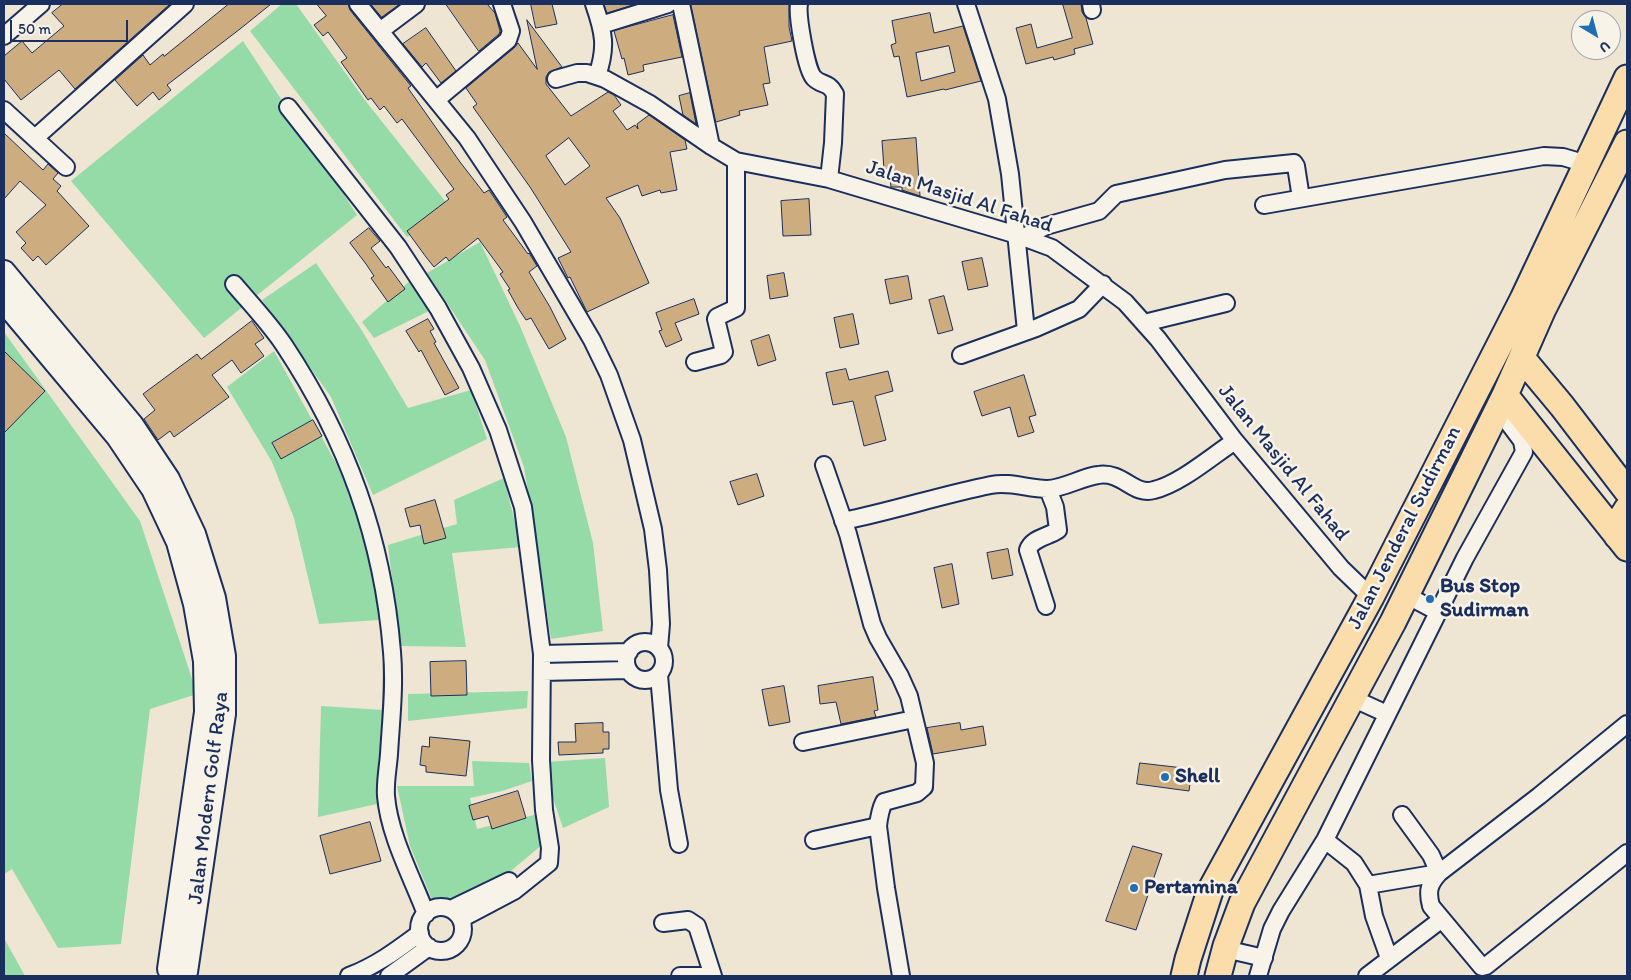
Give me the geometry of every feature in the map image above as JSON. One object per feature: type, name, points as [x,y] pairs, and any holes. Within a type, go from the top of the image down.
[{"type":"main road","name":"Jalan Jenderal Sudirman","points":[[1184,976],[1210,891],[1370,597],[1523,299],[1627,78]]},
{"type":"main road","name":"Jalan Jenderal Sudirman","points":[[1218,976],[1225,949],[1242,903],[1406,595],[1502,402],[1543,309],[1627,143]]},
{"type":"main road","points":[[1522,358],[1562,406],[1627,491]]},
{"type":"main road","points":[[1502,402],[1540,437],[1622,542]]},
{"type":"main road","points":[[1540,437],[1562,406]]},
{"type":"main road","points":[[1622,542],[1620,520],[1627,509]]},
{"type":"street","points":[[4,36],[41,4]]},
{"type":"street","points":[[35,138],[185,4]]},
{"type":"street","points":[[358,4],[467,138],[522,222],[592,340],[613,383],[632,440],[654,529],[661,624],[660,648],[664,662],[663,669],[651,679],[642,680],[628,670],[626,661],[629,652],[635,646],[643,642],[660,648]]},
{"type":"street","points":[[380,31],[416,4]]},
{"type":"street","points":[[436,100],[508,40],[511,31],[502,4]]},
{"type":"street","points":[[594,4],[604,42],[602,61],[597,76]]},
{"type":"street","points":[[601,25],[668,4]]},
{"type":"street","points":[[680,4],[711,146]]},
{"type":"street","points":[[800,4],[798,13],[812,77],[831,88],[835,94],[830,179]]},
{"type":"street","points":[[966,4],[997,99],[1021,236],[1026,331]]},
{"type":"street","name":"Jalan Masjid Al Fahad","points":[[556,79],[577,73],[597,76],[614,83],[650,104],[736,161],[830,179],[1021,236],[1052,248],[1125,302],[1158,338],[1235,441],[1341,568],[1370,597]]},
{"type":"street","points":[[288,107],[398,247],[438,308],[471,368],[498,430],[523,507],[542,654],[541,760],[544,810],[550,848],[505,884],[456,914]]},
{"type":"street","points":[[4,110],[66,167]]},
{"type":"street","points":[[1264,205],[1544,156],[1563,157],[1587,164]]},
{"type":"street","points":[[695,362],[723,354],[716,319],[736,308],[736,161]]},
{"type":"street","points":[[1021,236],[1046,226],[1099,211],[1116,194],[1225,170],[1294,163],[1301,198]]},
{"type":"street","name":"Jalan Modern Golf Raya","points":[[4,272],[132,426],[168,479],[194,534],[214,598],[224,656],[224,714],[175,973]]},
{"type":"street","points":[[234,284],[283,344],[320,401],[354,478],[371,527],[384,583],[392,653],[393,696],[386,794],[388,811],[391,827],[426,914]]},
{"type":"street","points":[[961,355],[1079,309],[1103,284]]},
{"type":"street","name":"Jalan Modern Golf Raya","points":[[4,301],[118,437],[153,489],[178,542],[195,604],[205,661],[206,712],[175,973]]},
{"type":"street","points":[[1144,323],[1226,303]]},
{"type":"street","points":[[1258,976],[1272,929],[1281,911],[1325,840],[1438,612],[1524,452],[1522,441],[1502,402]]},
{"type":"street","points":[[843,521],[993,484],[1004,483],[1048,489],[1097,475],[1110,474],[1118,476],[1139,490],[1152,491],[1174,482],[1235,441]]},
{"type":"street","points":[[824,465],[843,521],[872,624],[909,696],[925,763],[924,787],[917,793],[884,802],[880,809],[878,826],[901,976]]},
{"type":"street","points":[[1046,606],[1028,550],[1033,542],[1058,530],[1057,517],[1048,489]]},
{"type":"street","points":[[1406,595],[1438,612]]},
{"type":"street","points":[[542,654],[629,652]]},
{"type":"street","points":[[542,672],[628,670]]},
{"type":"street","points":[[658,675],[669,790],[679,844]]},
{"type":"street","points":[[1352,698],[1387,714]]},
{"type":"street","points":[[803,742],[914,718]]},
{"type":"street","points":[[1627,724],[1539,796],[1439,873],[1431,882],[1428,894],[1431,906],[1482,967],[1486,966],[1627,853]]},
{"type":"street","points":[[1402,815],[1431,854],[1439,873]]},
{"type":"street","points":[[814,840],[878,826]]},
{"type":"street","points":[[1325,840],[1354,862],[1368,885],[1374,916],[1389,958]]},
{"type":"street","points":[[1368,885],[1439,873]]},
{"type":"street","points":[[442,907],[456,914],[464,927],[463,935],[453,948],[445,951],[429,947],[420,933],[420,926],[426,914],[433,908],[442,907]]},
{"type":"street","points":[[1367,976],[1442,919]]},
{"type":"street","points":[[663,923],[688,920],[697,926],[713,976],[680,976]]},
{"type":"street","points":[[349,976],[385,959],[420,933]]},
{"type":"street","points":[[389,976],[429,947]]},
{"type":"street","points":[[1225,949],[1264,958]]},
{"type":"green space","points":[[282,4],[296,4],[364,99],[453,211],[407,237],[250,31]]},
{"type":"green space","points":[[243,41],[357,215],[204,338],[71,181]]},
{"type":"green space","points":[[480,242],[520,326],[566,437],[593,543],[603,631],[551,639],[524,467],[485,360],[427,273]]},
{"type":"green space","points":[[316,263],[361,329],[408,408],[471,390],[487,439],[373,495],[331,397],[262,300]]},
{"type":"green space","points":[[411,280],[431,310],[374,338],[362,322]]},
{"type":"green space","points":[[4,332],[140,521],[197,694],[150,709],[121,944],[58,948],[12,869],[4,874]]},
{"type":"green space","points":[[274,351],[337,465],[356,507],[374,578],[379,620],[319,624],[294,518],[272,462],[227,387]]},
{"type":"green space","points":[[504,478],[521,547],[452,553],[466,647],[400,646],[388,545],[457,524],[454,500]]},
{"type":"green space","points":[[528,691],[527,708],[408,721],[408,694]]},
{"type":"green space","points":[[321,706],[383,710],[377,804],[318,817]]},
{"type":"green space","points":[[605,758],[609,807],[563,828],[549,786],[546,762]]},
{"type":"green space","points":[[472,761],[529,763],[532,781],[502,791],[470,798],[477,829],[538,814],[543,844],[500,880],[453,903],[433,902],[410,846],[397,786],[474,786]]},
{"type":"green space","points":[[4,938],[25,976],[4,976]]},
{"type":"building","points":[[63,4],[170,4],[75,89],[59,70],[21,100],[4,79],[4,56],[22,41],[32,53],[64,26],[52,13]]},
{"type":"building","points":[[229,4],[271,4],[167,85],[171,90],[159,100],[153,92],[137,106],[115,80],[143,55],[150,65],[163,54],[164,56]]},
{"type":"building","points":[[317,4],[348,4],[350,10],[411,86],[408,88],[460,162],[484,193],[489,190],[507,217],[503,220],[537,266],[529,272],[566,339],[549,349],[531,318],[526,320],[518,308],[508,290],[510,289],[500,274],[503,272],[478,238],[449,261],[446,257],[434,267],[426,257],[407,231],[449,199],[446,195],[454,189],[402,119],[397,123],[384,106],[380,110],[371,98],[368,100],[341,62],[347,58],[328,32],[323,36],[314,25],[326,16]]},
{"type":"building","points":[[371,4],[400,4],[382,17]]},
{"type":"building","points":[[446,4],[487,4],[495,13],[500,31],[499,34],[479,51]]},
{"type":"building","points":[[531,4],[552,4],[557,24],[536,28]]},
{"type":"building","points":[[604,4],[633,4],[633,5],[607,13]]},
{"type":"building","points":[[691,4],[789,4],[789,27],[792,41],[764,47],[770,83],[763,84],[768,105],[739,111],[740,115],[716,122]]},
{"type":"building","points":[[1063,4],[1081,4],[1093,44],[1074,49],[1075,54],[1054,60],[1053,57],[1026,64],[1016,28],[1031,24],[1037,48],[1072,38]]},
{"type":"building","points":[[930,13],[934,33],[963,26],[981,81],[907,97],[899,56],[894,57],[891,45],[896,43],[892,21]],"holes":[[[949,46],[955,72],[921,81],[916,53]]]},
{"type":"building","points":[[673,15],[682,57],[643,65],[644,71],[628,75],[614,31]]},
{"type":"building","points":[[527,20],[562,67],[549,72],[546,77],[546,84],[571,116],[608,92],[614,95],[621,105],[613,111],[627,130],[635,125],[638,129],[637,124],[649,115],[685,140],[687,149],[670,152],[677,190],[661,193],[660,190],[642,196],[638,185],[606,198],[620,218],[649,283],[587,312],[570,277],[568,278],[558,258],[571,252],[530,187],[473,107],[477,104],[466,88],[518,43],[537,69]],"holes":[[[569,138],[590,166],[565,185],[546,156]]]},
{"type":"building","points":[[426,28],[456,71],[441,83],[426,63],[422,67],[403,44]]},
{"type":"building","points":[[690,93],[696,124],[683,115],[679,96]]},
{"type":"building","points":[[4,133],[43,170],[48,164],[58,173],[53,179],[61,186],[57,191],[89,226],[46,265],[38,256],[33,261],[21,248],[26,243],[16,232],[46,205],[20,181],[4,199]]},
{"type":"building","points":[[916,138],[920,196],[902,190],[902,187],[891,187],[889,168],[884,169],[882,141]]},
{"type":"building","points":[[809,199],[811,235],[783,236],[781,201]]},
{"type":"building","points":[[369,228],[380,241],[371,248],[386,268],[388,266],[405,289],[388,302],[371,278],[374,276],[350,243]]},
{"type":"building","points":[[982,258],[988,286],[968,290],[962,262]]},
{"type":"building","points":[[784,273],[788,296],[770,299],[767,276]]},
{"type":"building","points":[[908,276],[912,299],[890,304],[885,280]]},
{"type":"building","points":[[944,296],[953,330],[938,334],[929,300]]},
{"type":"building","points":[[694,299],[699,314],[675,323],[682,340],[666,347],[659,331],[662,330],[656,313]]},
{"type":"building","points":[[853,314],[859,344],[840,348],[834,318]]},
{"type":"building","points":[[428,319],[434,329],[430,331],[436,342],[434,343],[459,388],[445,395],[421,350],[419,352],[406,331]]},
{"type":"building","points":[[252,321],[264,338],[255,344],[264,356],[241,373],[232,360],[212,375],[229,397],[174,437],[170,431],[158,440],[144,419],[155,410],[143,394],[197,354],[201,359]]},
{"type":"building","points":[[769,335],[776,360],[758,366],[751,341]]},
{"type":"building","points":[[4,351],[45,391],[4,433]]},
{"type":"building","points":[[846,369],[849,380],[888,371],[893,391],[875,396],[886,440],[864,446],[853,401],[833,405],[826,373]]},
{"type":"building","points":[[1024,375],[1036,415],[1029,417],[1034,432],[1018,437],[1010,407],[982,416],[974,392]]},
{"type":"building","points":[[313,420],[322,436],[281,459],[272,443]]},
{"type":"building","points":[[757,474],[764,496],[738,505],[730,482]]},
{"type":"building","points":[[435,500],[446,538],[424,544],[420,525],[410,527],[405,509]]},
{"type":"building","points":[[1008,549],[1013,575],[992,579],[987,553]]},
{"type":"building","points":[[952,564],[959,604],[942,608],[934,568]]},
{"type":"building","points":[[466,661],[467,695],[431,696],[430,662]]},
{"type":"building","points":[[873,677],[878,710],[874,711],[876,717],[841,724],[836,702],[820,704],[818,686]]},
{"type":"building","points":[[784,686],[790,722],[769,726],[762,690]]},
{"type":"building","points":[[603,723],[603,732],[609,732],[609,749],[603,749],[603,753],[559,755],[558,742],[576,742],[575,724]]},
{"type":"building","points":[[960,723],[961,730],[983,726],[986,745],[933,754],[927,728]]},
{"type":"building","points":[[430,737],[470,741],[466,776],[426,772],[426,766],[420,765],[422,746],[429,747]]},
{"type":"building","name":"Shell","points":[[1140,763],[1192,769],[1189,791],[1137,784]]},
{"type":"building","points":[[518,791],[526,818],[492,829],[488,816],[473,820],[469,806]]},
{"type":"building","points":[[370,822],[381,861],[330,874],[320,836]]},
{"type":"building","name":"Pertamina","points":[[1133,846],[1162,854],[1136,930],[1106,921]]},
{"type":"place","name":"Bus Stop Sudirman","points":[[1430,599]]},
{"type":"place","name":"Shell","points":[[1165,777]]},
{"type":"place","name":"Pertamina","points":[[1134,888]]}]
